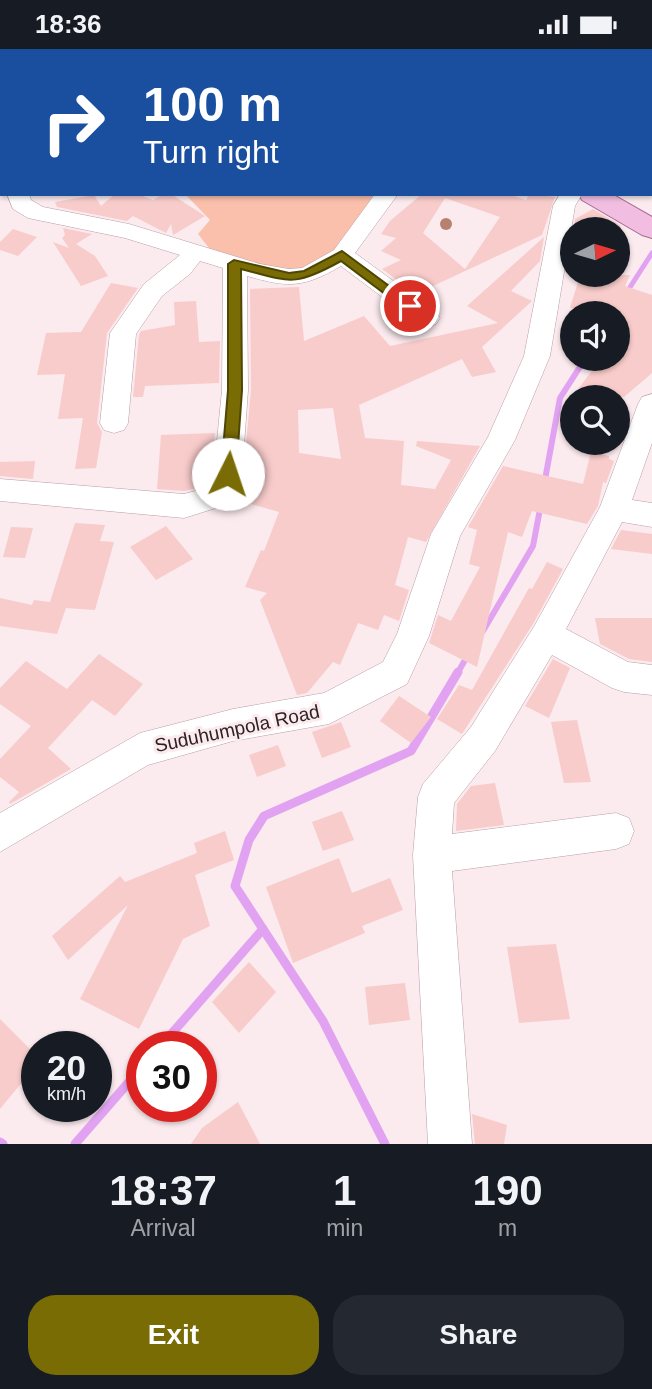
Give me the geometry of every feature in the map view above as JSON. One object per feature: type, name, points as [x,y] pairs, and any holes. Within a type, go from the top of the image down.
[{"type":"main road","points":[[595,196],[651,228]]},
{"type":"street","points":[[19,196],[21,204],[36,213],[129,231],[234,264],[289,277],[307,275],[342,255],[386,196]]},
{"type":"street","name":"Suduhumpola Road","points":[[1,832],[139,750],[233,725],[329,708],[395,673],[413,636],[446,534],[501,440],[537,356],[564,206],[570,196]]},
{"type":"street","points":[[114,423],[123,333],[153,290],[183,268],[196,250]]},
{"type":"street","points":[[342,255],[427,318]]},
{"type":"street","points":[[0,490],[184,506],[209,499],[228,474],[235,390],[234,264]]},
{"type":"street","points":[[450,1144],[432,855],[436,797],[483,739],[546,635],[614,509],[650,418]]},
{"type":"street","points":[[614,509],[652,515]]},
{"type":"street","points":[[546,635],[624,677],[652,680]]},
{"type":"street","points":[[432,855],[616,831]]},
{"type":"shaded area","points":[[187,196],[375,196],[325,262],[302,274],[251,272],[209,248],[198,234],[210,220]]},
{"type":"building","points":[[95,196],[101,206],[113,196],[143,196],[153,200],[160,196],[174,196],[205,216],[173,235],[171,224],[166,233],[133,216],[127,221],[57,207],[55,202]]},
{"type":"building","points":[[420,196],[514,196],[526,200],[528,196],[555,197],[542,235],[416,294],[382,269],[401,260],[381,251],[396,238],[381,234],[390,221]],"holes":[[[445,198],[500,217],[465,269],[423,233]]]},
{"type":"building","points":[[593,209],[606,217],[579,217]]},
{"type":"building","points":[[63,228],[92,234],[76,244],[95,256],[108,276],[81,286],[53,242],[69,248],[62,238],[65,235]]},
{"type":"building","points":[[13,229],[37,237],[18,256],[0,250],[0,242]]},
{"type":"building","points":[[544,237],[540,261],[511,291],[532,301],[482,347],[496,372],[472,377],[462,359],[359,405],[365,438],[404,441],[401,485],[435,489],[451,460],[416,446],[417,441],[480,446],[426,542],[408,537],[395,585],[409,590],[399,621],[384,615],[378,630],[358,623],[340,665],[333,662],[307,693],[297,695],[260,600],[267,593],[245,587],[261,550],[264,551],[279,512],[251,504],[264,477],[243,477],[251,390],[250,289],[299,287],[304,341],[364,316],[390,346],[498,323],[467,306]],"holes":[[[333,408],[341,459],[299,453],[298,410]]]},
{"type":"building","points":[[111,283],[138,288],[107,333],[97,423],[102,432],[96,468],[75,469],[83,418],[58,419],[65,374],[37,375],[46,333],[81,332]]},
{"type":"building","points":[[576,287],[628,287],[652,295],[652,373],[630,392],[630,385],[581,385],[592,371],[630,371],[630,301],[572,301]]},
{"type":"building","points":[[196,301],[199,342],[220,341],[219,383],[145,386],[143,397],[133,397],[141,331],[175,325],[174,302]]},
{"type":"building","points":[[215,433],[211,470],[197,488],[184,491],[157,489],[161,435]]},
{"type":"building","points":[[590,455],[609,456],[609,459],[614,461],[606,483],[603,482],[598,506],[587,524],[532,511],[522,537],[508,532],[477,667],[429,643],[438,615],[451,621],[480,567],[469,564],[477,530],[468,527],[503,466],[583,484]]},
{"type":"building","points":[[35,461],[33,479],[0,476],[0,462]]},
{"type":"building","points":[[75,523],[105,525],[100,541],[114,542],[95,610],[66,608],[57,634],[0,626],[0,598],[32,605],[34,600],[50,602]]},
{"type":"building","points":[[166,526],[193,559],[156,580],[130,547]]},
{"type":"building","points":[[11,527],[33,528],[25,558],[3,557]]},
{"type":"building","points":[[621,530],[652,534],[652,554],[611,549]]},
{"type":"building","points":[[547,562],[563,569],[533,624],[462,734],[437,719],[459,685],[472,690],[529,588],[532,589]]},
{"type":"building","points":[[595,618],[652,618],[652,662],[629,659],[600,644]]},
{"type":"building","points":[[99,654],[143,684],[115,716],[92,700],[48,748],[71,769],[10,804],[19,792],[0,777],[0,759],[31,726],[0,704],[0,688],[26,661],[67,689]]},
{"type":"building","points":[[553,659],[570,668],[549,718],[525,706]]},
{"type":"building","points":[[399,696],[431,717],[411,743],[380,721]]},
{"type":"building","points":[[577,720],[591,782],[564,783],[551,722]]},
{"type":"building","points":[[341,722],[351,747],[322,758],[312,732]]},
{"type":"building","points":[[278,745],[286,766],[257,777],[249,755]]},
{"type":"building","points":[[495,783],[504,825],[456,831],[457,804],[471,786]]},
{"type":"building","points":[[342,811],[354,840],[323,851],[312,822]]},
{"type":"building","points":[[225,831],[234,860],[195,875],[210,926],[183,939],[139,1029],[80,999],[128,905],[68,960],[52,936],[120,876],[125,882],[197,853],[194,843]]},
{"type":"building","points":[[339,858],[352,893],[390,878],[403,910],[362,926],[365,933],[293,963],[266,887]]},
{"type":"building","points":[[556,944],[570,1019],[519,1023],[507,947]]},
{"type":"building","points":[[249,962],[276,992],[239,1033],[212,1002]]},
{"type":"building","points":[[405,983],[410,1020],[369,1025],[365,987]]},
{"type":"building","points":[[0,1019],[21,1040],[21,1083],[0,1109]]},
{"type":"building","points":[[238,1102],[260,1144],[191,1144],[202,1128],[210,1122],[217,1122],[217,1117]]},
{"type":"building","points":[[472,1114],[507,1125],[504,1144],[475,1144]]},
{"type":"waterway","points":[[625,295],[652,253]]},
{"type":"waterway","points":[[544,485],[560,398],[577,371]]},
{"type":"waterway","points":[[483,631],[533,546],[541,504]]},
{"type":"waterway","points":[[457,674],[469,653]]},
{"type":"waterway","points":[[385,1144],[323,1021],[235,886],[249,840],[264,816],[411,751],[458,672]]},
{"type":"waterway","points":[[174,1031],[263,929]]},
{"type":"waterway","points":[[75,1144],[126,1085]]},
{"type":"route","points":[[228,474],[235,390],[234,264],[289,277],[307,275],[342,255],[410,306]]}]
